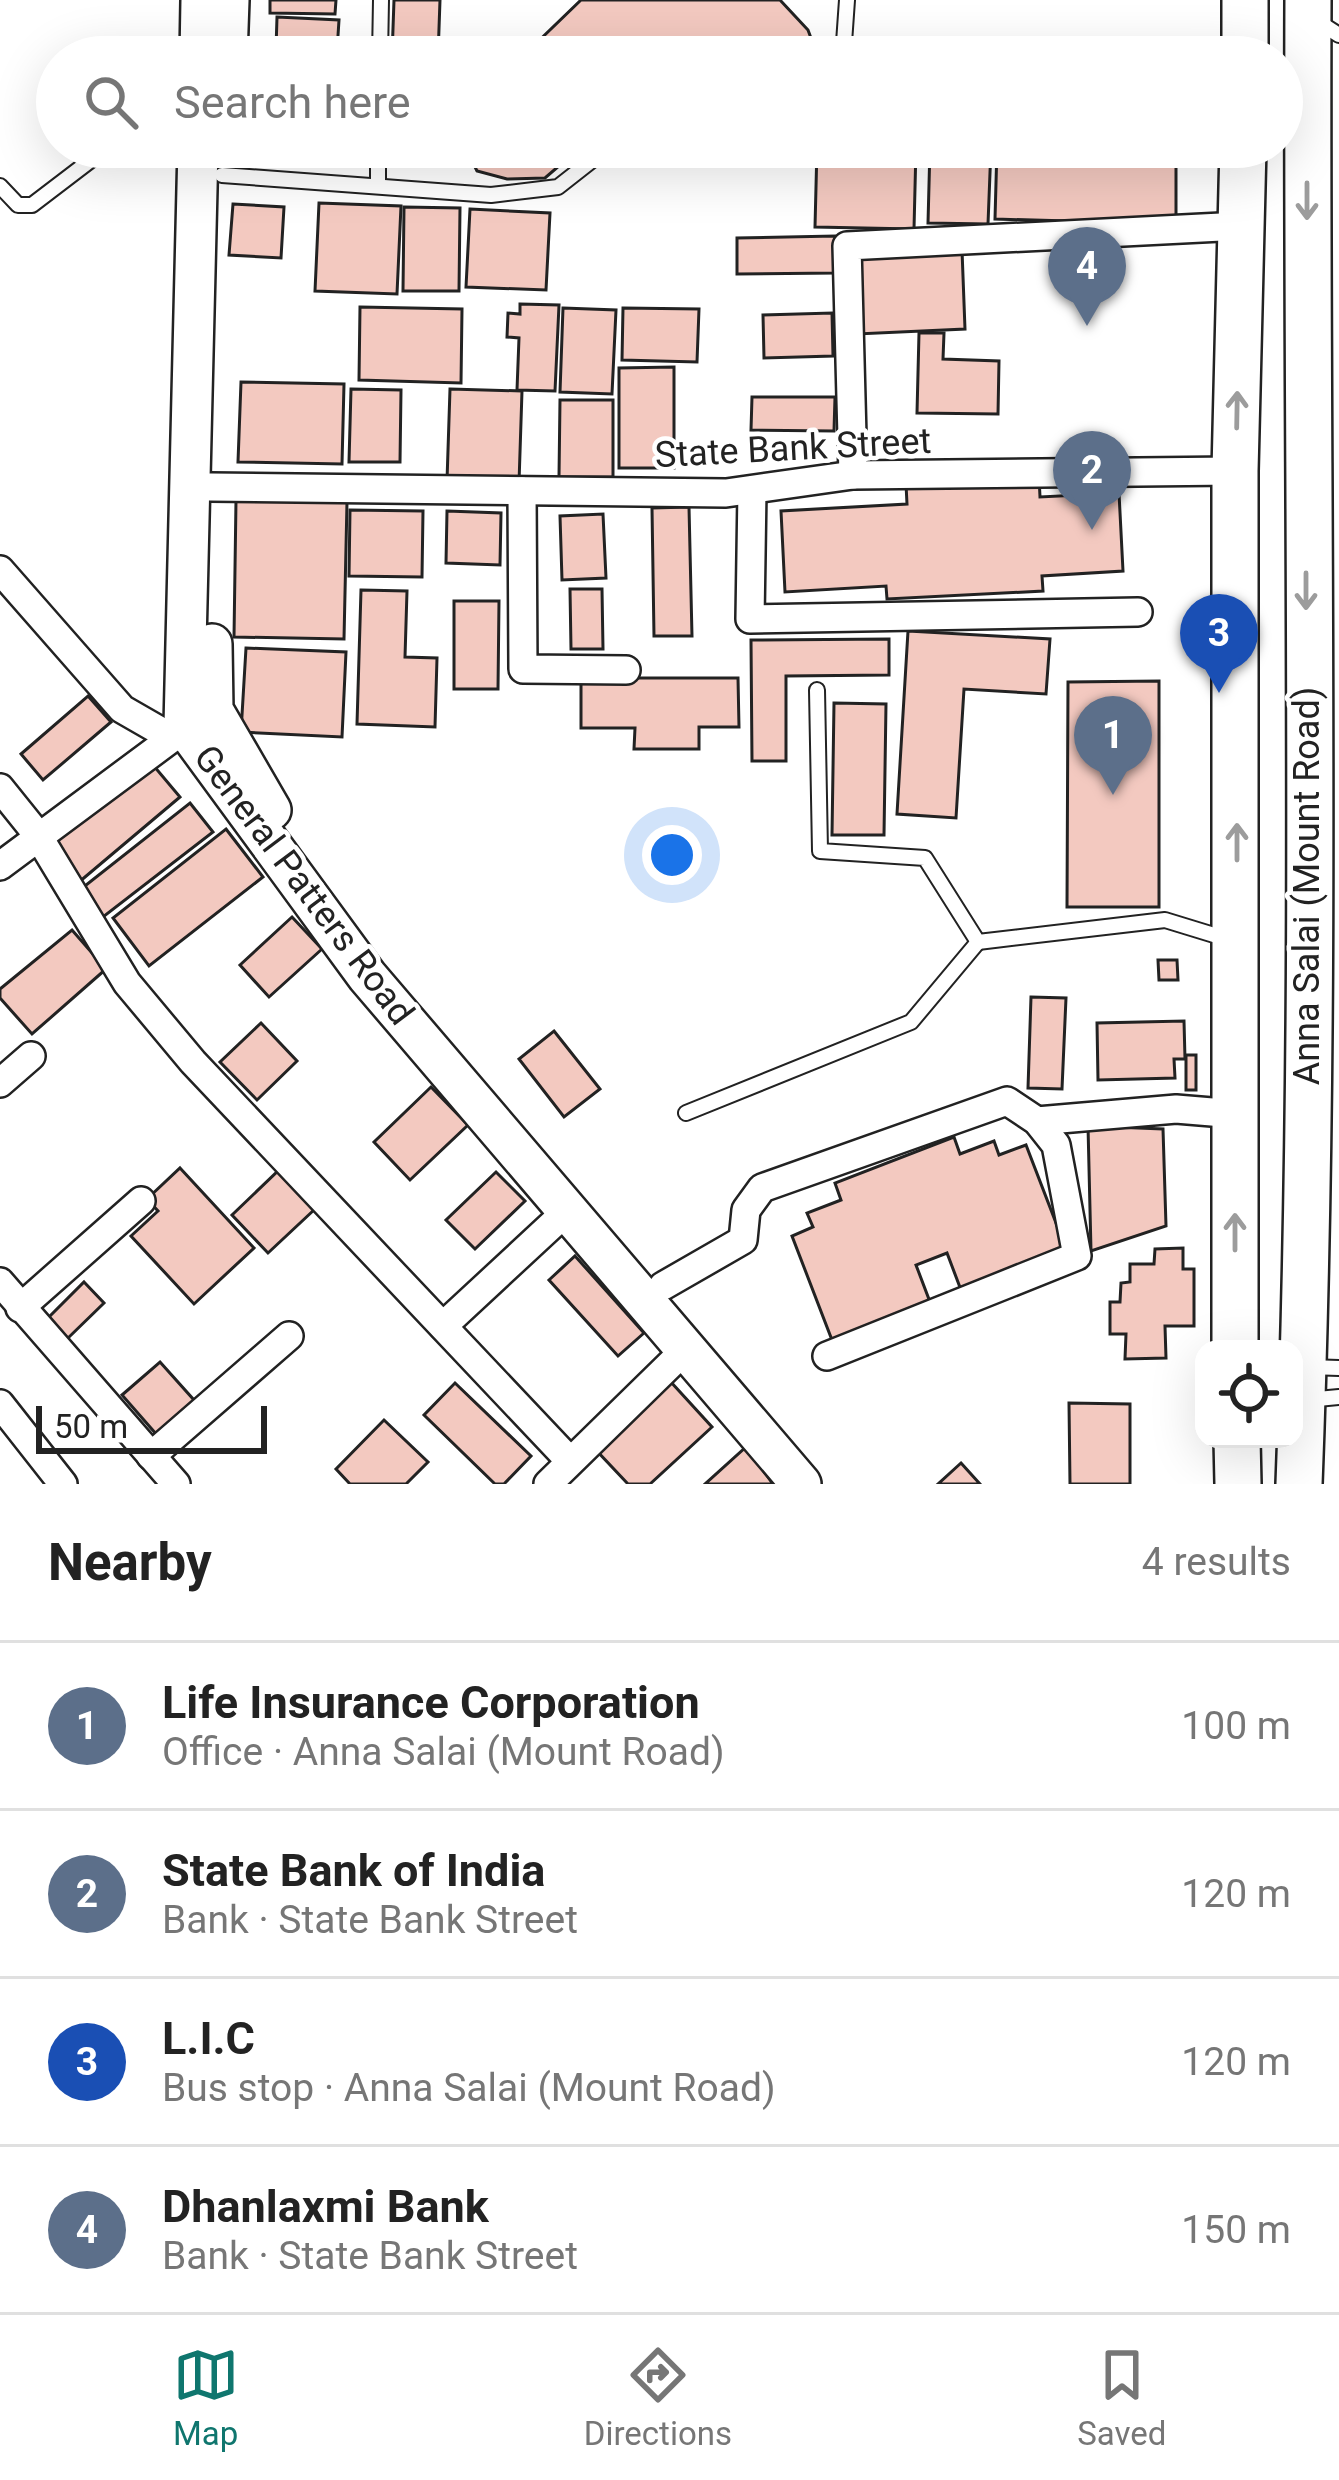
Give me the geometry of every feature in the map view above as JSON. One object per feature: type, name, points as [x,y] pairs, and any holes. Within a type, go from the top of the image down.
[{"type":"main road","points":[[200,36],[201,0]]},
{"type":"main road","points":[[228,36],[229,0]]},
{"type":"main road","points":[[1239,3],[1243,36]]},
{"type":"main road","name":"Anna Salai (Mount Road)","points":[[1299,1484],[1321,1383],[1314,1151],[1319,868],[1306,747],[1318,17]]},
{"type":"main road","name":"General Patters Road","points":[[213,168],[189,724],[268,826],[833,1484]]},
{"type":"main road","name":"General Patters Road","points":[[189,724],[211,487],[214,168]]},
{"type":"main road","name":"Anna Salai (Mount Road)","points":[[1235,1340],[1235,471],[1242,168]]},
{"type":"main road","points":[[1237,751],[1306,747]]},
{"type":"main road","name":"General Patters Road","points":[[268,826],[367,976],[801,1484]]},
{"type":"main road","points":[[1237,1448],[1238,1484]]},
{"type":"street","points":[[853,476],[847,246],[1240,226]]},
{"type":"street","name":"State Bank Street","points":[[211,487],[752,490],[853,476],[1235,471]]},
{"type":"street","points":[[752,490],[749,619],[1138,612]]},
{"type":"street","points":[[522,491],[524,669],[626,670]]},
{"type":"street","points":[[0,570],[122,709],[189,724]]},
{"type":"street","points":[[0,866],[189,724]]},
{"type":"street","points":[[0,788],[37,834],[127,983],[193,1062],[570,1461]]},
{"type":"street","points":[[0,1083],[31,1056]]},
{"type":"street","points":[[663,1286],[743,1240],[746,1210],[762,1188],[1007,1101],[1037,1121],[1056,1145],[1077,1256],[827,1356]]},
{"type":"street","points":[[1037,1121],[1176,1109],[1236,1114]]},
{"type":"street","points":[[20,1308],[141,1201]]},
{"type":"street","points":[[442,1326],[568,1210]]},
{"type":"street","points":[[1,1285],[176,1484]]},
{"type":"street","points":[[152,1456],[289,1336]]},
{"type":"street","points":[[548,1484],[688,1347]]},
{"type":"street","points":[[0,1404],[63,1484]]},
{"type":"lane","points":[[380,36],[381,0]]},
{"type":"lane","points":[[845,36],[848,0]]},
{"type":"lane","points":[[0,186],[18,205],[32,205],[80,168]]},
{"type":"lane","points":[[282,168],[378,185],[491,195],[558,187],[582,168]]},
{"type":"lane","points":[[378,168],[378,185]]},
{"type":"lane","points":[[818,690],[820,851],[925,858],[978,941]]},
{"type":"lane","points":[[686,1114],[911,1022],[978,941],[1165,920],[1238,942]]},
{"type":"building","points":[[270,0],[336,0],[335,14],[270,13]]},
{"type":"building","points":[[394,0],[440,0],[439,36],[393,36]]},
{"type":"building","points":[[581,0],[780,0],[810,36],[544,36]]},
{"type":"building","points":[[277,17],[339,20],[338,36],[276,36]]},
{"type":"building","points":[[557,168],[545,178],[507,179],[477,171]]},
{"type":"building","points":[[816,168],[915,168],[914,229],[815,227]]},
{"type":"building","points":[[929,168],[990,168],[988,224],[928,223]]},
{"type":"building","points":[[996,168],[1176,168],[1176,224],[995,219]]},
{"type":"building","points":[[319,203],[401,206],[397,294],[315,291]]},
{"type":"building","points":[[233,204],[284,207],[281,258],[229,255]]},
{"type":"building","points":[[404,207],[460,208],[459,291],[403,291]]},
{"type":"building","points":[[470,209],[550,213],[546,290],[466,287]]},
{"type":"building","points":[[835,236],[836,273],[737,274],[737,238]]},
{"type":"building","points":[[962,250],[965,329],[857,334],[854,254]]},
{"type":"building","points":[[520,304],[559,305],[555,391],[517,390],[519,338],[507,337],[508,313],[520,314]]},
{"type":"building","points":[[360,307],[462,309],[461,383],[359,380]]},
{"type":"building","points":[[563,308],[616,310],[612,394],[560,392]]},
{"type":"building","points":[[623,308],[699,309],[697,362],[622,360]]},
{"type":"building","points":[[832,313],[833,356],[764,358],[763,315]]},
{"type":"building","points":[[919,333],[944,333],[943,359],[999,361],[998,414],[917,413]]},
{"type":"building","points":[[674,367],[674,468],[619,468],[619,368]]},
{"type":"building","points":[[241,382],[344,384],[342,464],[238,462]]},
{"type":"building","points":[[351,389],[401,390],[400,462],[349,462]]},
{"type":"building","points":[[450,389],[522,391],[519,483],[447,481]]},
{"type":"building","points":[[752,397],[835,397],[834,431],[751,430]]},
{"type":"building","points":[[560,400],[613,400],[613,477],[559,477]]},
{"type":"building","points":[[1039,476],[1040,497],[1119,493],[1123,571],[1042,576],[1043,591],[887,599],[886,586],[785,592],[781,511],[907,504],[906,484]]},
{"type":"building","points":[[236,500],[347,502],[344,639],[234,637]]},
{"type":"building","points":[[689,507],[692,636],[654,636],[652,508]]},
{"type":"building","points":[[350,510],[423,511],[422,577],[349,576]]},
{"type":"building","points":[[447,511],[501,513],[500,565],[446,563]]},
{"type":"building","points":[[603,514],[606,578],[562,580],[560,516]]},
{"type":"building","points":[[570,589],[602,589],[603,649],[571,649]]},
{"type":"building","points":[[361,590],[407,591],[405,657],[437,658],[435,727],[357,724]]},
{"type":"building","points":[[454,601],[499,601],[498,689],[454,689]]},
{"type":"building","points":[[908,631],[1050,639],[1046,694],[964,689],[956,818],[897,814]]},
{"type":"building","points":[[889,639],[889,675],[786,676],[786,761],[752,761],[751,640]]},
{"type":"building","points":[[246,648],[346,652],[342,737],[241,732]]},
{"type":"building","points":[[581,678],[738,678],[739,727],[699,727],[699,749],[634,749],[635,728],[581,728]]},
{"type":"building","points":[[1159,681],[1159,907],[1067,907],[1068,682]]},
{"type":"building","points":[[88,696],[111,722],[43,780],[21,754]]},
{"type":"building","points":[[834,703],[886,704],[884,835],[832,835]]},
{"type":"building","points":[[148,759],[180,797],[72,888],[52,842]]},
{"type":"building","points":[[190,803],[213,832],[103,917],[81,889]]},
{"type":"building","points":[[226,829],[263,877],[149,966],[113,918]]},
{"type":"building","points":[[292,917],[322,949],[269,997],[240,965]]},
{"type":"building","points":[[72,930],[106,969],[32,1034],[0,998],[0,989]]},
{"type":"building","points":[[1158,960],[1177,960],[1178,980],[1159,980]]},
{"type":"building","points":[[1031,997],[1066,998],[1062,1089],[1028,1088]]},
{"type":"building","points":[[1184,1021],[1185,1059],[1174,1059],[1175,1078],[1098,1080],[1097,1023]]},
{"type":"building","points":[[261,1023],[297,1061],[257,1100],[220,1062]]},
{"type":"building","points":[[554,1031],[600,1089],[564,1117],[519,1059]]},
{"type":"building","points":[[1186,1055],[1196,1055],[1196,1090],[1186,1090]]},
{"type":"building","points":[[431,1087],[468,1125],[410,1180],[374,1142]]},
{"type":"building","points":[[1088,1126],[1163,1129],[1166,1226],[1091,1251]]},
{"type":"building","points":[[954,1137],[960,1154],[994,1141],[999,1155],[1026,1145],[1066,1249],[961,1290],[947,1253],[916,1265],[930,1302],[832,1340],[792,1236],[813,1227],[807,1213],[841,1200],[835,1183]]},
{"type":"building","points":[[180,1168],[254,1248],[194,1304],[131,1236],[158,1211],[147,1199]]},
{"type":"building","points":[[279,1170],[315,1209],[268,1253],[232,1215]]},
{"type":"building","points":[[496,1172],[525,1201],[475,1249],[446,1220]]},
{"type":"building","points":[[1183,1248],[1183,1269],[1194,1269],[1194,1326],[1165,1326],[1166,1358],[1125,1359],[1126,1334],[1110,1334],[1110,1302],[1120,1302],[1121,1283],[1130,1282],[1130,1264],[1154,1264],[1155,1249]]},
{"type":"building","points":[[575,1256],[644,1333],[618,1356],[549,1280]]},
{"type":"building","points":[[84,1282],[104,1303],[67,1339],[47,1319]]},
{"type":"building","points":[[160,1362],[202,1409],[164,1443],[122,1395]]},
{"type":"building","points":[[670,1381],[712,1427],[650,1484],[628,1484],[596,1450]]},
{"type":"building","points":[[455,1383],[531,1456],[504,1484],[495,1484],[424,1415]]},
{"type":"building","points":[[1069,1403],[1130,1404],[1130,1484],[1070,1484]]},
{"type":"building","points":[[384,1420],[428,1462],[406,1484],[350,1484],[336,1469]]},
{"type":"building","points":[[746,1447],[773,1484],[705,1484]]},
{"type":"building","points":[[961,1463],[980,1484],[938,1484]]},
{"type":"place","name":"Dhanlaxmi Bank","points":[[1087,326]]},
{"type":"place","name":"State Bank of India","points":[[1092,530]]},
{"type":"place","name":"L.I.C","points":[[1219,693]]},
{"type":"place","name":"Life Insurance Corporation","points":[[1113,795]]}]
